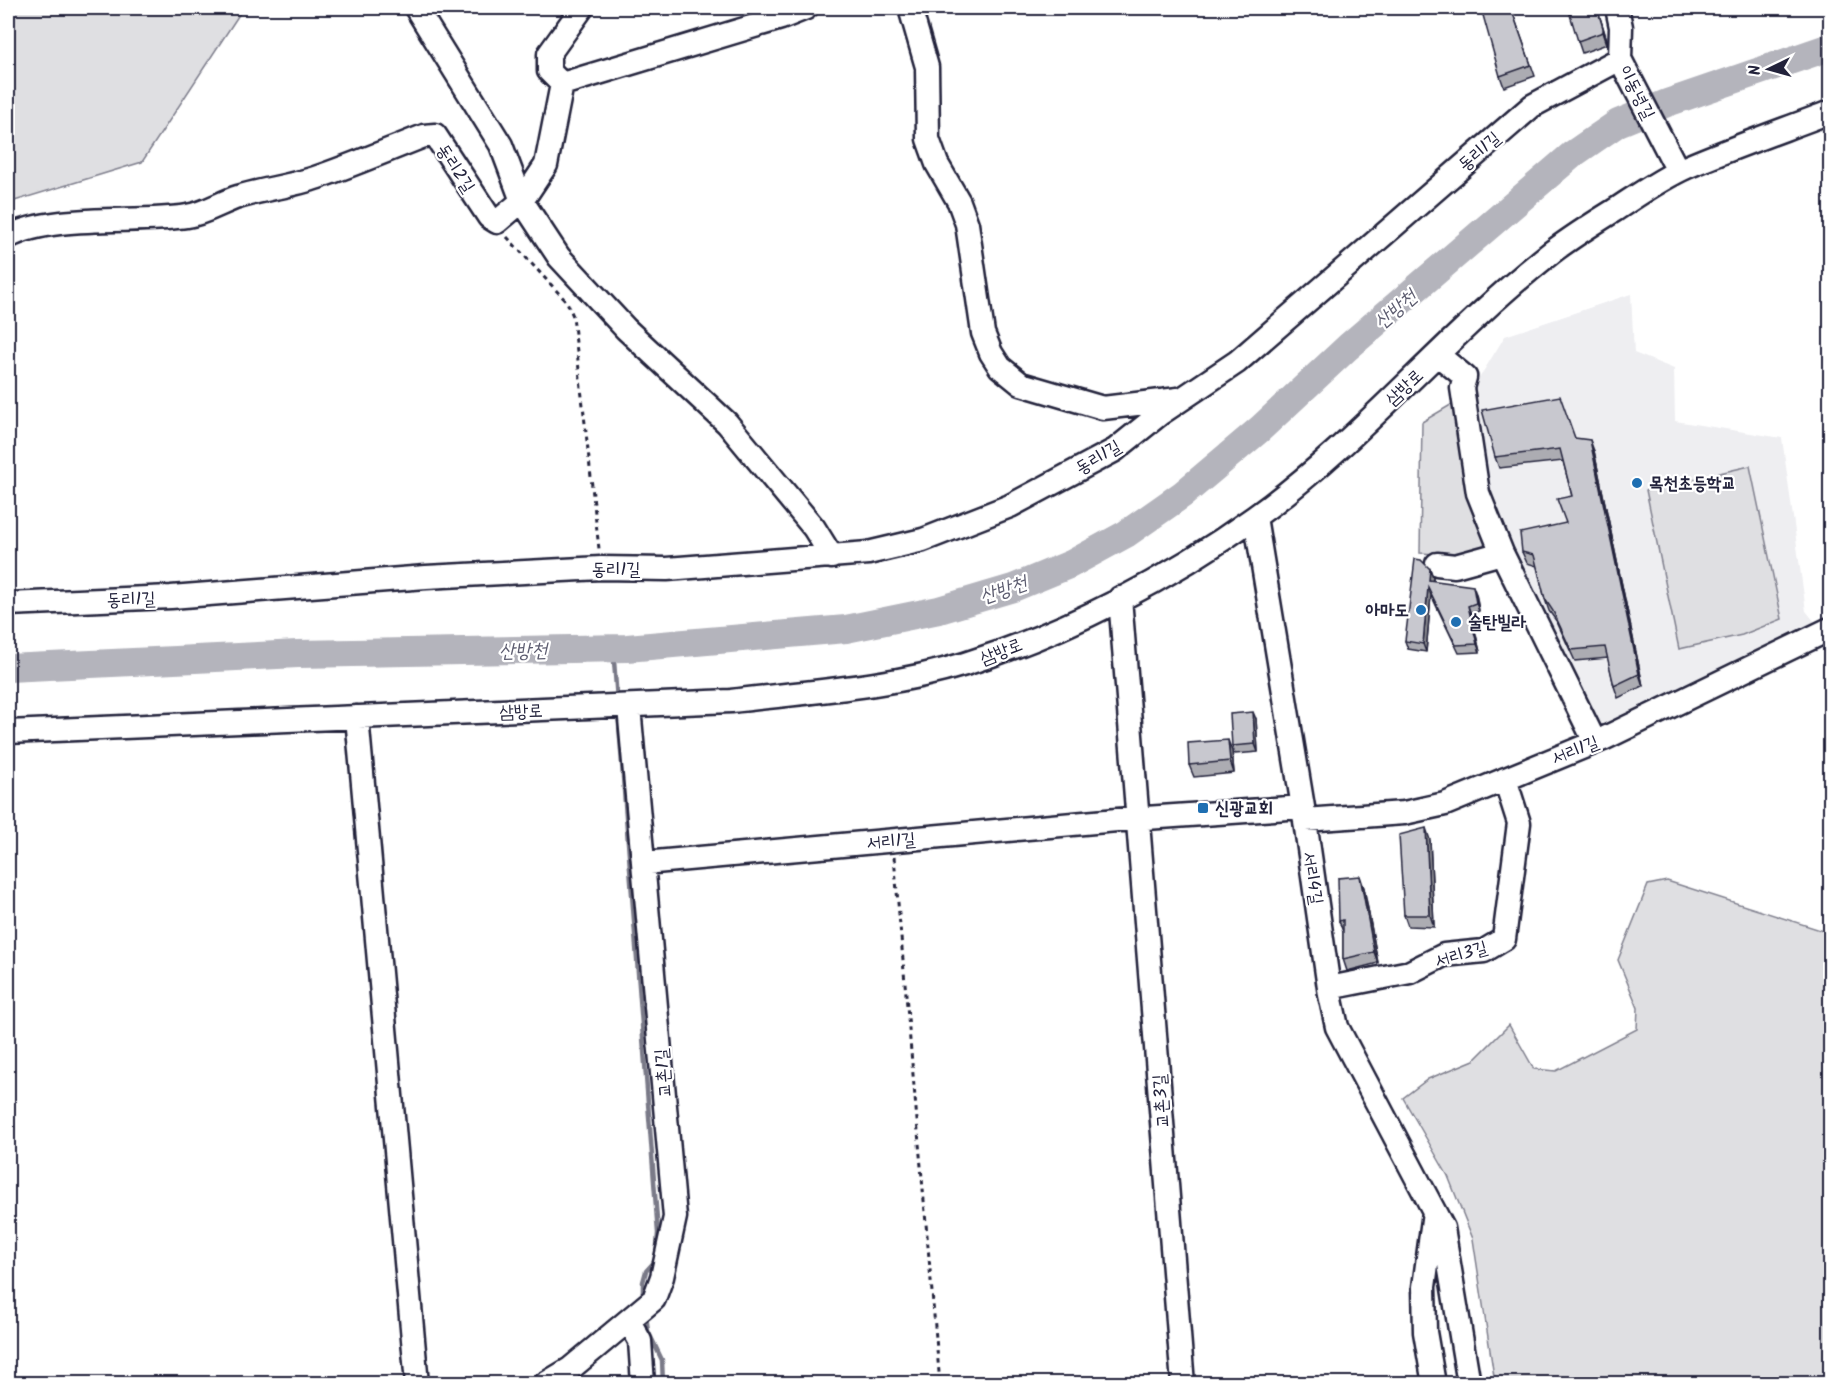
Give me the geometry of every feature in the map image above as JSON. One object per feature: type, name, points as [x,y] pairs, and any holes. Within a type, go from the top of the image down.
[{"type":"street","points":[[416,8],[501,145],[522,201],[559,257],[626,329],[727,423],[814,528],[832,557]]},
{"type":"street","points":[[562,84],[549,71],[549,54],[582,8]]},
{"type":"street","points":[[562,84],[772,21],[806,8]]},
{"type":"street","name":"동리1길","points":[[910,8],[927,67],[928,139],[937,164],[959,202],[967,224],[983,333],[1000,367],[1020,384],[1103,408],[1185,398]]},
{"type":"street","name":"이동녕길","points":[[1617,8],[1621,27],[1620,59],[1678,171]]},
{"type":"street","name":"동리1길","points":[[8,604],[171,597],[426,577],[601,568],[667,569],[868,553],[923,540],[1010,506],[1115,450],[1161,413],[1237,362],[1532,106],[1620,59]]},
{"type":"street","points":[[497,222],[522,201],[546,165],[562,84]]},
{"type":"street","name":"삼방로","points":[[8,732],[731,701],[838,688],[964,664],[1036,637],[1120,598],[1195,557],[1255,517],[1310,474],[1552,252],[1678,171],[1830,112]]},
{"type":"street","name":"동리2길","points":[[8,237],[19,231],[114,219],[189,216],[218,203],[269,188],[316,178],[424,136],[435,135],[489,217],[497,222]]},
{"type":"street","points":[[1438,355],[1465,377],[1462,388],[1478,493],[1502,553],[1595,742]]},
{"type":"street","name":"서리4길","points":[[1255,517],[1337,1027],[1437,1213],[1448,1252],[1469,1383]]},
{"type":"street","points":[[1449,571],[1502,553]]},
{"type":"street","points":[[1120,598],[1139,819]]},
{"type":"street","name":"서리1길","points":[[644,863],[1139,819],[1404,813],[1445,804],[1595,742],[1830,629]]},
{"type":"street","name":"교촌1길","points":[[545,1383],[570,1369],[653,1300],[672,1240],[675,1205],[644,863],[621,707]]},
{"type":"street","points":[[357,717],[417,1383]]},
{"type":"street","name":"서리3길","points":[[1329,988],[1410,972],[1444,955],[1484,951],[1503,939],[1519,823],[1505,779]]},
{"type":"street","name":"교촌3길","points":[[1139,819],[1183,1383]]},
{"type":"street","points":[[1434,1383],[1425,1332],[1424,1287],[1437,1213]]},
{"type":"street","points":[[632,1318],[640,1341],[643,1383]]},
{"type":"path","points":[[497,222],[506,236],[567,302],[573,316],[601,568]]},
{"type":"path","points":[[893,841],[940,1383]]},
{"type":"shaded area","points":[[8,8],[239,8],[240,13],[142,162],[8,203]]},
{"type":"shaded area","name":"목천초등학교","points":[[1631,294],[1634,353],[1674,369],[1675,421],[1782,438],[1806,611],[1815,622],[1599,730],[1495,528],[1467,398],[1505,336]]},
{"type":"shaded area","points":[[1454,403],[1492,548],[1451,555],[1420,553],[1422,422]]},
{"type":"shaded area","points":[[1750,466],[1782,619],[1742,635],[1679,649],[1646,490]]},
{"type":"shaded area","points":[[1667,881],[1830,933],[1830,1383],[1495,1383],[1473,1239],[1448,1176],[1403,1098],[1428,1079],[1474,1060],[1509,1025],[1534,1069],[1556,1071],[1637,1029],[1638,1008],[1618,960],[1648,885]]},
{"type":"building","points":[[1481,8],[1511,8],[1531,65],[1500,76]]},
{"type":"building","points":[[1568,8],[1597,8],[1603,32],[1578,41]]},
{"type":"building","points":[[1560,396],[1575,438],[1590,440],[1639,674],[1614,686],[1605,647],[1571,650],[1545,599],[1534,555],[1522,552],[1520,533],[1566,523],[1557,499],[1572,496],[1560,449],[1495,457],[1482,410]]},
{"type":"building","points":[[1415,559],[1421,560],[1430,569],[1429,580],[1473,586],[1476,603],[1468,606],[1477,644],[1456,645],[1428,587],[1423,644],[1405,641]]},
{"type":"building","points":[[1253,712],[1255,744],[1232,746],[1230,714]]},
{"type":"building","points":[[1228,740],[1230,761],[1189,765],[1188,743]]},
{"type":"building","points":[[1426,828],[1430,915],[1404,915],[1399,835]]},
{"type":"building","points":[[1360,876],[1374,952],[1343,959],[1343,920],[1339,921],[1338,878]]},
{"type":"waterway","name":"산방천","points":[[8,668],[298,654],[627,648],[846,629],[939,610],[1013,588],[1071,564],[1126,534],[1183,494],[1260,429],[1348,347],[1573,154],[1618,123],[1667,103],[1830,47]]},
{"type":"waterway","points":[[613,648],[617,700]]},
{"type":"waterway","points":[[618,712],[658,1233],[656,1260],[646,1271],[643,1282],[643,1300]]},
{"type":"waterway","points":[[646,1315],[648,1331],[662,1360],[663,1384]]},
{"type":"place","name":"목천초등학교","points":[[1637,483]]},
{"type":"place","name":"아마도","points":[[1421,610]]},
{"type":"place","name":"술탄빌라","points":[[1456,622]]},
{"type":"place","name":"신광교회","points":[[1203,808]]}]
